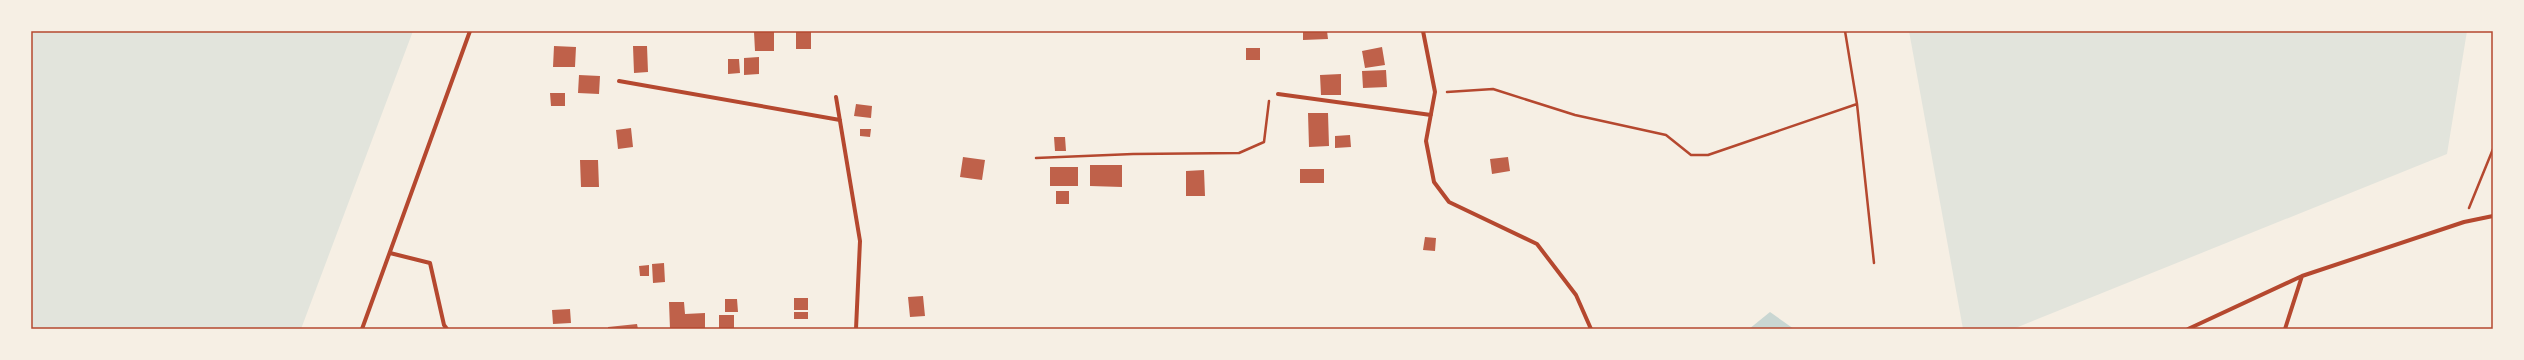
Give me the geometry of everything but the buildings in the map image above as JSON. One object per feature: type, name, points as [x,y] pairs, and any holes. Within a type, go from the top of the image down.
[{"type":"street","points":[[362,329],[470,31]]},
{"type":"street","points":[[1423,31],[1435,92],[1426,141],[1434,182],[1448,202],[1537,244],[1576,295],[1591,329]]},
{"type":"street","points":[[619,81],[840,120]]},
{"type":"street","points":[[1278,94],[1431,115]]},
{"type":"street","points":[[836,96],[860,241],[856,329]]},
{"type":"street","points":[[2188,329],[2302,276],[2464,222],[2493,216]]},
{"type":"street","points":[[390,253],[430,263],[444,325],[447,329]]},
{"type":"street","points":[[2285,329],[2302,276]]},
{"type":"path","points":[[1845,31],[1856,104],[1874,263]]},
{"type":"path","points":[[1435,92],[1493,89],[1575,115],[1666,135],[1691,155],[1708,155],[1856,104]]},
{"type":"path","points":[[1036,158],[1133,154],[1239,153],[1264,142],[1269,99],[1278,94]]},
{"type":"path","points":[[2464,222],[2493,149]]},
{"type":"shaded area","points":[[31,31],[413,31],[301,329],[31,329]]},
{"type":"shaded area","points":[[1909,31],[2467,31],[2447,154],[2013,329],[1963,329]]},
{"type":"shaded area","points":[[1770,312],[1794,329],[1749,329]]}]
